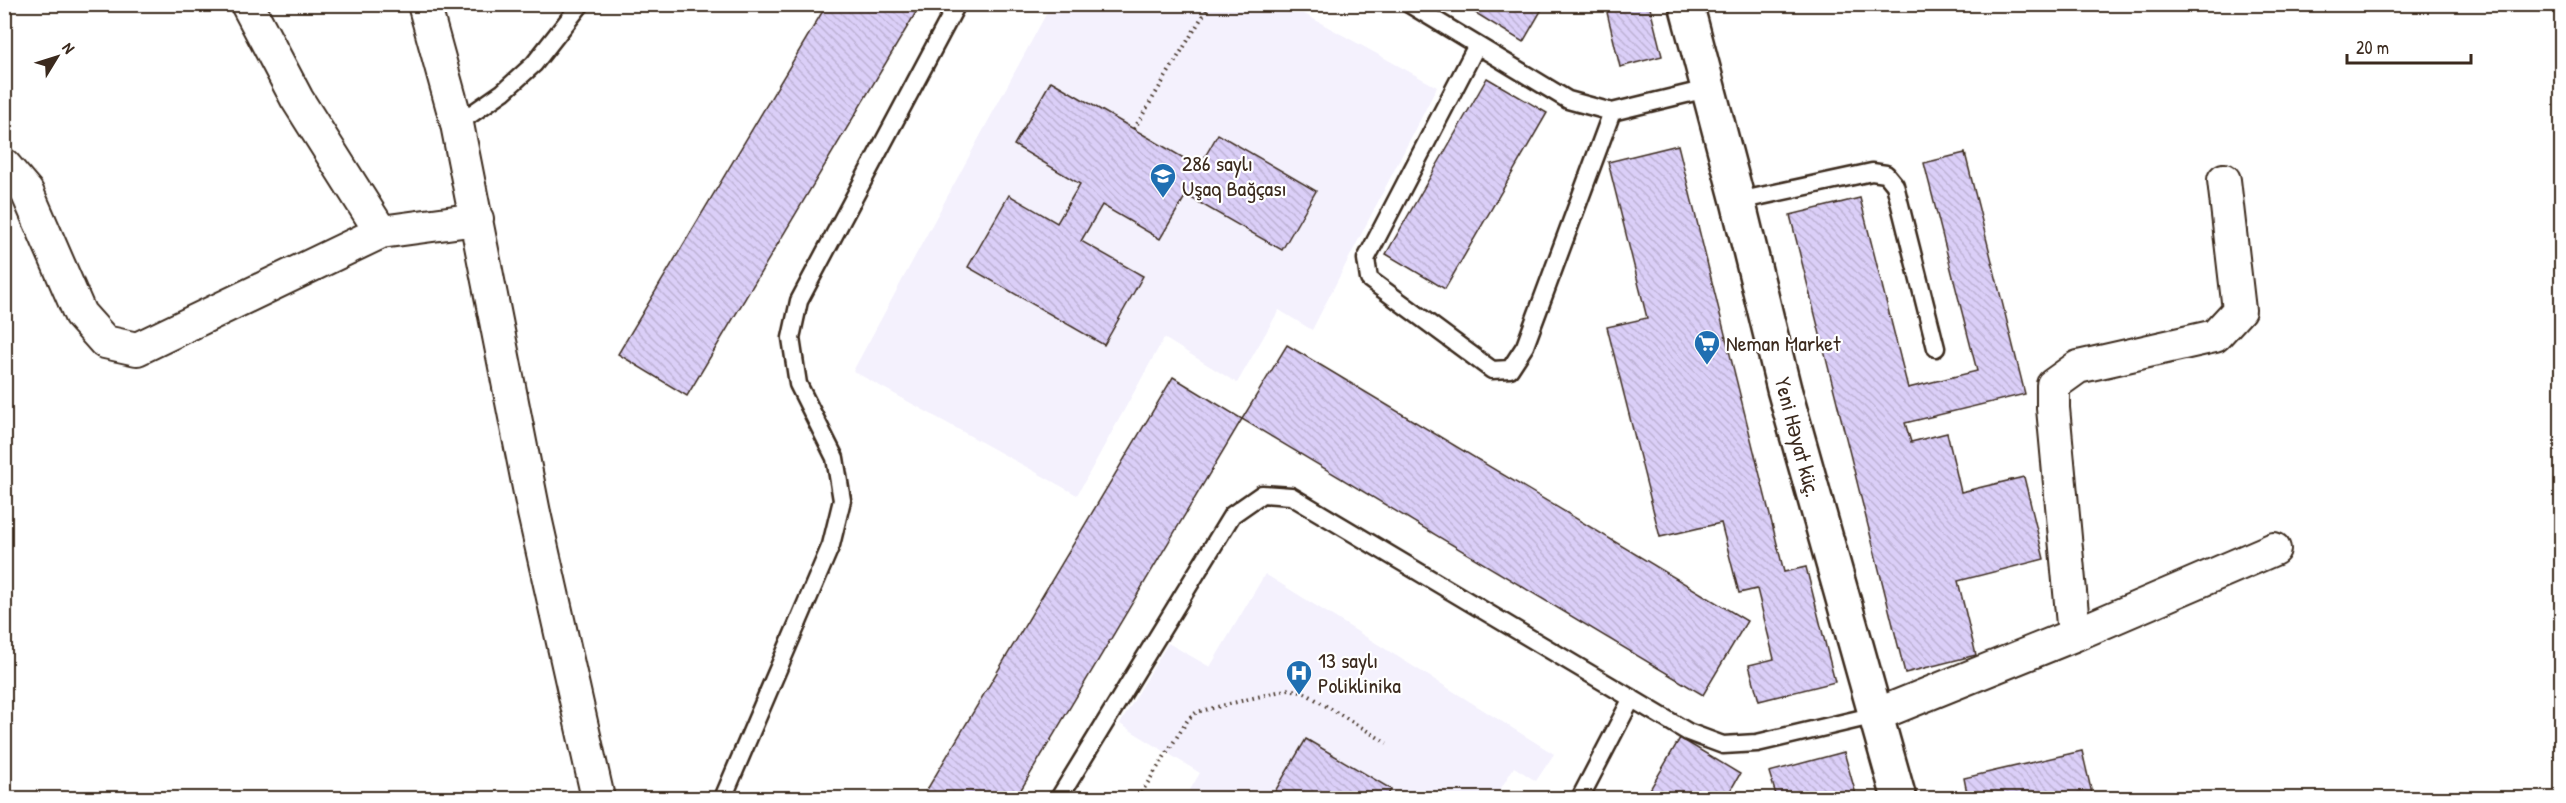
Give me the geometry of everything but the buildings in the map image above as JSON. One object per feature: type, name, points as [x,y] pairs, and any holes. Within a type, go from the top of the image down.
[{"type":"street","points":[[247,4],[297,99],[381,232]]},
{"type":"street","points":[[424,4],[457,124],[534,513],[598,798]]},
{"type":"street","name":"Yeni Həyat küç.","points":[[1686,4],[1784,389],[1899,798]]},
{"type":"street","points":[[4,165],[27,192],[80,314],[105,342],[137,349],[381,232],[477,219]]},
{"type":"street","points":[[2074,635],[2053,408],[2053,385],[2078,367],[2215,336],[2239,310],[2223,180]]},
{"type":"street","points":[[1876,714],[2074,635],[2274,549]]},
{"type":"lane","points":[[457,124],[504,92],[534,64],[582,4]]},
{"type":"lane","points":[[723,798],[831,545],[842,500],[835,458],[798,384],[791,338],[799,302],[957,4]]},
{"type":"lane","points":[[1409,4],[1569,100],[1612,112],[1707,89]]},
{"type":"lane","points":[[1477,45],[1366,259],[1369,279],[1492,370],[1510,369],[1525,346],[1612,112]]},
{"type":"lane","points":[[1738,201],[1872,172],[1886,174],[1895,185],[1936,348]]},
{"type":"lane","points":[[1059,798],[1232,515],[1262,494],[1291,496],[1688,732],[1723,745],[1757,743],[1876,714]]},
{"type":"lane","points":[[1580,798],[1632,698]]},
{"type":"path","points":[[1134,129],[1210,4]]},
{"type":"path","points":[[1138,798],[1189,718],[1197,712],[1289,689],[1305,693],[1387,743]]},
{"type":"shaded area","name":"286 saylı Uşaq Bağçası","points":[[1051,5],[1288,5],[1437,87],[1312,330],[1279,310],[1237,383],[1164,338],[1077,495],[853,371]]},
{"type":"shaded area","name":"13 saylı Poliklinika","points":[[1265,574],[1554,754],[1536,781],[1514,767],[1495,798],[1185,798],[1200,773],[1120,724],[1168,643],[1210,667]]},
{"type":"place","name":"286 saylı Uşaq Bağçası","points":[[1163,199]]},
{"type":"place","name":"Neman Market","points":[[1707,366]]},
{"type":"place","name":"13 saylı Poliklinika","points":[[1299,696]]}]
